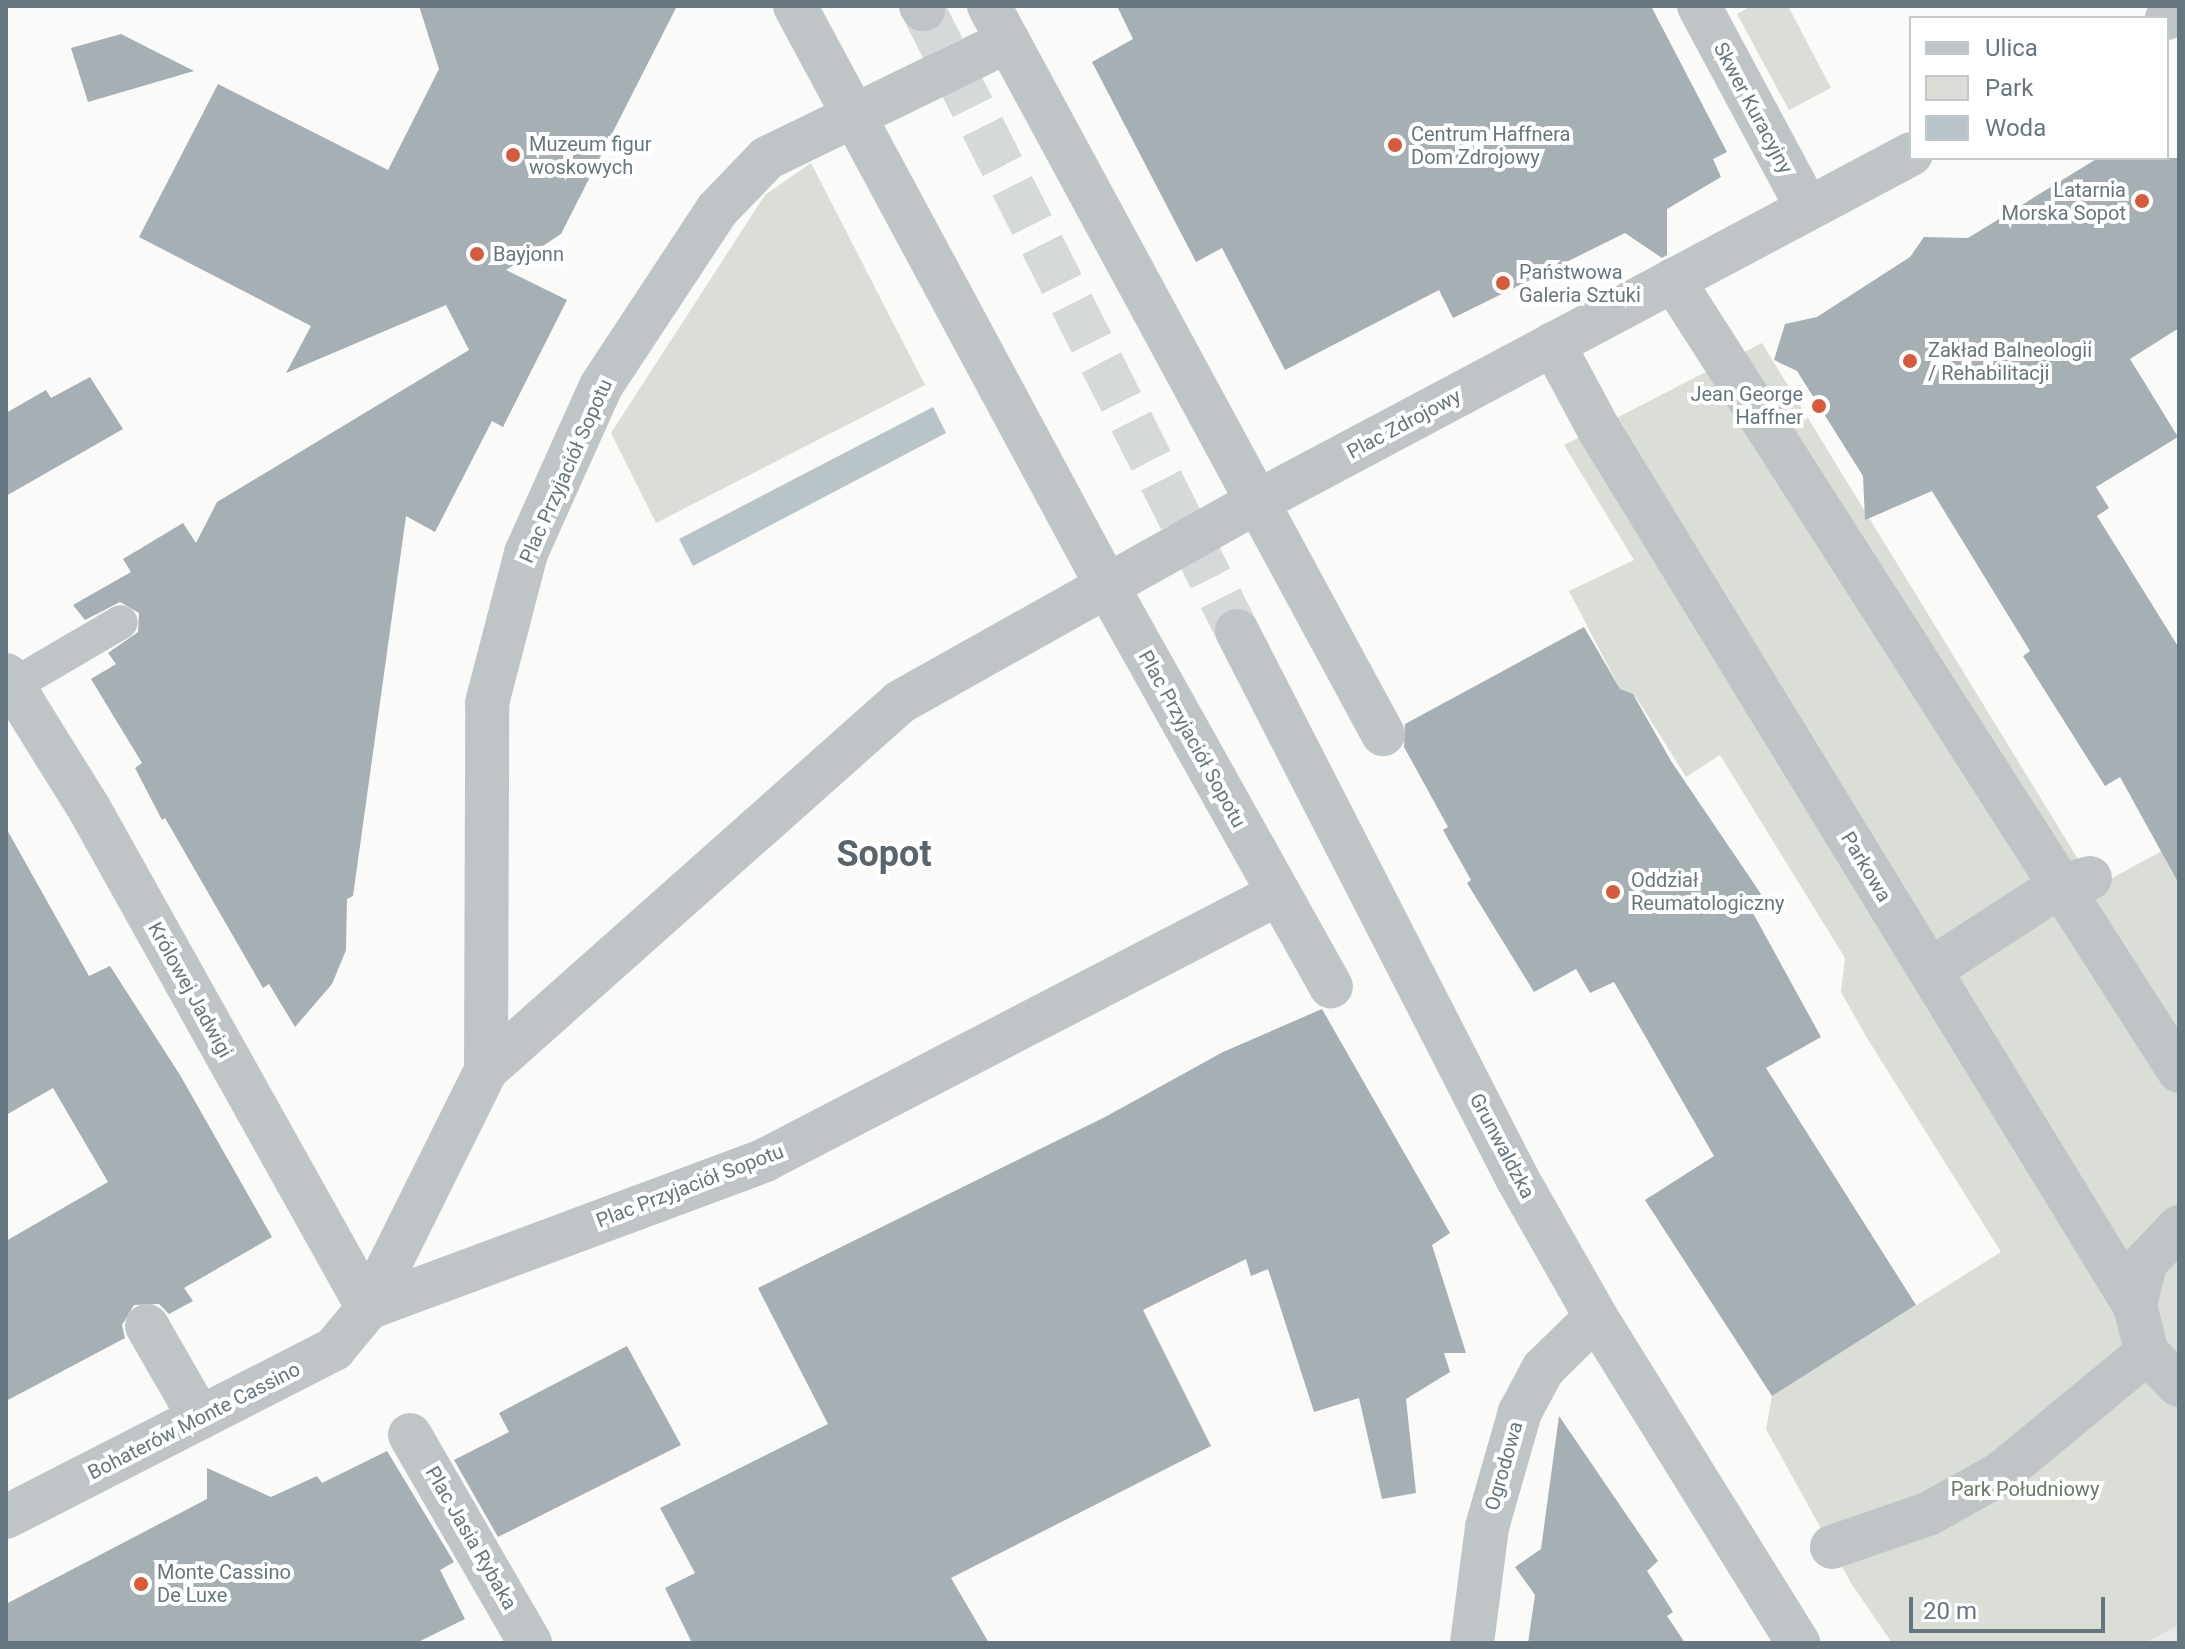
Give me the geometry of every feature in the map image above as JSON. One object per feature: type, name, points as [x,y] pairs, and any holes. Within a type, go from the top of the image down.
[{"type":"street","name":"Plac Przyjaciół Sopotu","points":[[795,6],[1106,584],[1331,986]]},
{"type":"street","name":"Skwer Kuracyjny","points":[[1699,6],[1808,209]]},
{"type":"street","name":"Plac Przyjaciół Sopotu","points":[[486,1070],[487,703],[526,553],[601,386],[717,210],[767,158],[852,116],[999,24]]},
{"type":"street","points":[[999,24],[1255,503],[1383,734]]},
{"type":"street","points":[[1808,209],[1909,155]]},
{"type":"street","name":"Plac Zdrojowy","points":[[1255,503],[1808,209]]},
{"type":"street","points":[[1673,280],[2075,882],[2179,1071]]},
{"type":"street","name":"Parkowa","points":[[1553,344],[1598,428],[2135,1306],[2147,1353]]},
{"type":"street","name":"Plac Przyjaciół Sopotu","points":[[368,1308],[486,1070],[900,702],[1255,503]]},
{"type":"street","name":"Grunwaldzka","points":[[1237,631],[1517,1178],[1596,1317],[1798,1643]]},
{"type":"street","name":"Królowej Jadwigi","points":[[9,680],[90,810],[368,1308]]},
{"type":"street","points":[[1930,970],[2075,882]]},
{"type":"street","name":"Plac Przyjaciół Sopotu","points":[[368,1308],[765,1160],[1278,894]]},
{"type":"street","name":"Parkowa","points":[[2135,1306],[2145,1263],[2179,1227]]},
{"type":"street","name":"Bohaterów Monte Cassino","points":[[6,1517],[334,1349],[368,1308]]},
{"type":"street","name":"Ogrodowa","points":[[1472,1643],[1487,1527],[1520,1412],[1543,1369],[1596,1317]]},
{"type":"street","points":[[147,1326],[200,1418]]},
{"type":"street","points":[[1832,1547],[1928,1514],[2000,1474],[2147,1353],[2179,1385]]},
{"type":"street","name":"Plac Jasia Rybaka","points":[[410,1435],[530,1643]]},
{"type":"lane","points":[[9,680],[121,622]]},
{"type":"shaded area","points":[[2179,1625],[2179,1643],[2147,1643]]},
{"type":"green space","points":[[1751,6],[1788,6],[1831,88],[1789,110],[1737,14]]},
{"type":"green space","points":[[811,163],[925,385],[656,523],[611,433],[765,195]]},
{"type":"green space","name":"Park Południowy","points":[[1762,343],[2095,887],[2179,842],[2164,857],[2179,884],[2179,1625],[2146,1643],[1892,1643],[1851,1583],[1766,1429],[1772,1396],[2001,1252],[1867,1038],[1841,992],[1845,958],[1720,755],[1686,777],[1636,697],[1620,689],[1569,591],[1634,560],[1564,445]]},
{"type":"water","points":[[933,407],[946,433],[693,566],[679,539]]},
{"type":"building","points":[[419,6],[677,6],[561,234],[506,270],[567,300],[503,427],[492,421],[435,532],[406,516],[353,896],[347,899],[346,950],[332,984],[295,1027],[269,984],[263,988],[165,818],[162,820],[135,768],[142,763],[91,679],[116,664],[108,653],[138,632],[139,613],[120,602],[85,620],[73,605],[131,572],[123,559],[183,523],[196,543],[217,502],[469,350],[446,305],[286,373],[311,326],[139,237],[218,84],[388,170],[439,69]]},
{"type":"building","name":"Centrum Haffnera Dom Zdrojowy","points":[[1117,6],[1651,6],[1727,152],[1713,159],[1721,177],[1667,209],[1667,255],[1662,258],[1625,233],[1453,318],[1439,290],[1285,370],[1222,248],[1196,262],[1092,62],[1133,39]]},
{"type":"building","points":[[121,34],[194,71],[88,102],[71,48]]},
{"type":"building","points":[[2179,158],[2179,328],[2130,359],[2178,437],[2096,487],[2109,508],[2097,516],[2179,648],[2179,884],[2120,777],[2105,786],[2023,656],[2030,651],[1932,491],[1865,520],[1863,476],[1797,371],[1774,360],[1785,324],[1817,317],[1910,257],[1924,237],[1968,238],[2095,160]]},
{"type":"building","points":[[90,377],[123,429],[6,496],[6,413],[46,390],[51,398]]},
{"type":"building","points":[[1584,627],[1620,689],[1633,694],[1671,761],[1761,894],[1748,904],[1821,1037],[1766,1068],[1916,1305],[1772,1396],[1645,1200],[1714,1156],[1614,982],[1590,993],[1576,969],[1534,992],[1467,883],[1471,880],[1443,830],[1448,827],[1404,747],[1405,724]]},
{"type":"building","points":[[6,828],[89,976],[110,966],[180,1075],[272,1237],[184,1288],[193,1301],[169,1314],[159,1304],[134,1305],[122,1325],[125,1338],[6,1401],[6,1241],[108,1182],[53,1088],[6,1115]]},
{"type":"building","points":[[1322,1009],[1450,1233],[1432,1245],[1466,1353],[1444,1353],[1450,1372],[1406,1399],[1416,1493],[1382,1499],[1359,1398],[1314,1412],[1268,1269],[1251,1276],[1246,1259],[1143,1310],[1211,1446],[951,1578],[989,1643],[692,1643],[665,1588],[695,1573],[660,1508],[828,1424],[758,1288],[1105,1117],[1223,1052]]},
{"type":"building","points":[[627,1346],[681,1445],[498,1537],[454,1460],[509,1432],[499,1413]]},
{"type":"building","points":[[1559,1416],[1658,1561],[1647,1571],[1673,1612],[1667,1616],[1685,1643],[1528,1643],[1535,1595],[1515,1567],[1541,1549]]},
{"type":"building","points":[[387,1451],[454,1562],[440,1570],[465,1619],[416,1643],[6,1643],[6,1604],[207,1499],[207,1468],[271,1497],[317,1476],[322,1483]]},
{"type":"tunnel","points":[[923,9],[1237,631]]},
{"type":"place","name":"Centrum Haffnera Dom Zdrojowy","points":[[1395,145]]},
{"type":"place","name":"Muzeum figur woskowych","points":[[513,155]]},
{"type":"place","name":"Latarnia Morska Sopot","points":[[2142,201]]},
{"type":"place","name":"Bayjonn","points":[[477,254]]},
{"type":"place","name":"Państwowa Galeria Sztuki","points":[[1503,283]]},
{"type":"place","name":"Zakład Balneologii / Rehabilitacji","points":[[1910,361]]},
{"type":"place","name":"Jean George Haffner","points":[[1819,406]]},
{"type":"place","name":"Oddział Reumatologiczny","points":[[1613,892]]},
{"type":"place","name":"Monte Cassino De Luxe","points":[[141,1584]]},
{"type":"district","name":"Sopot","points":[[884,855]]}]
